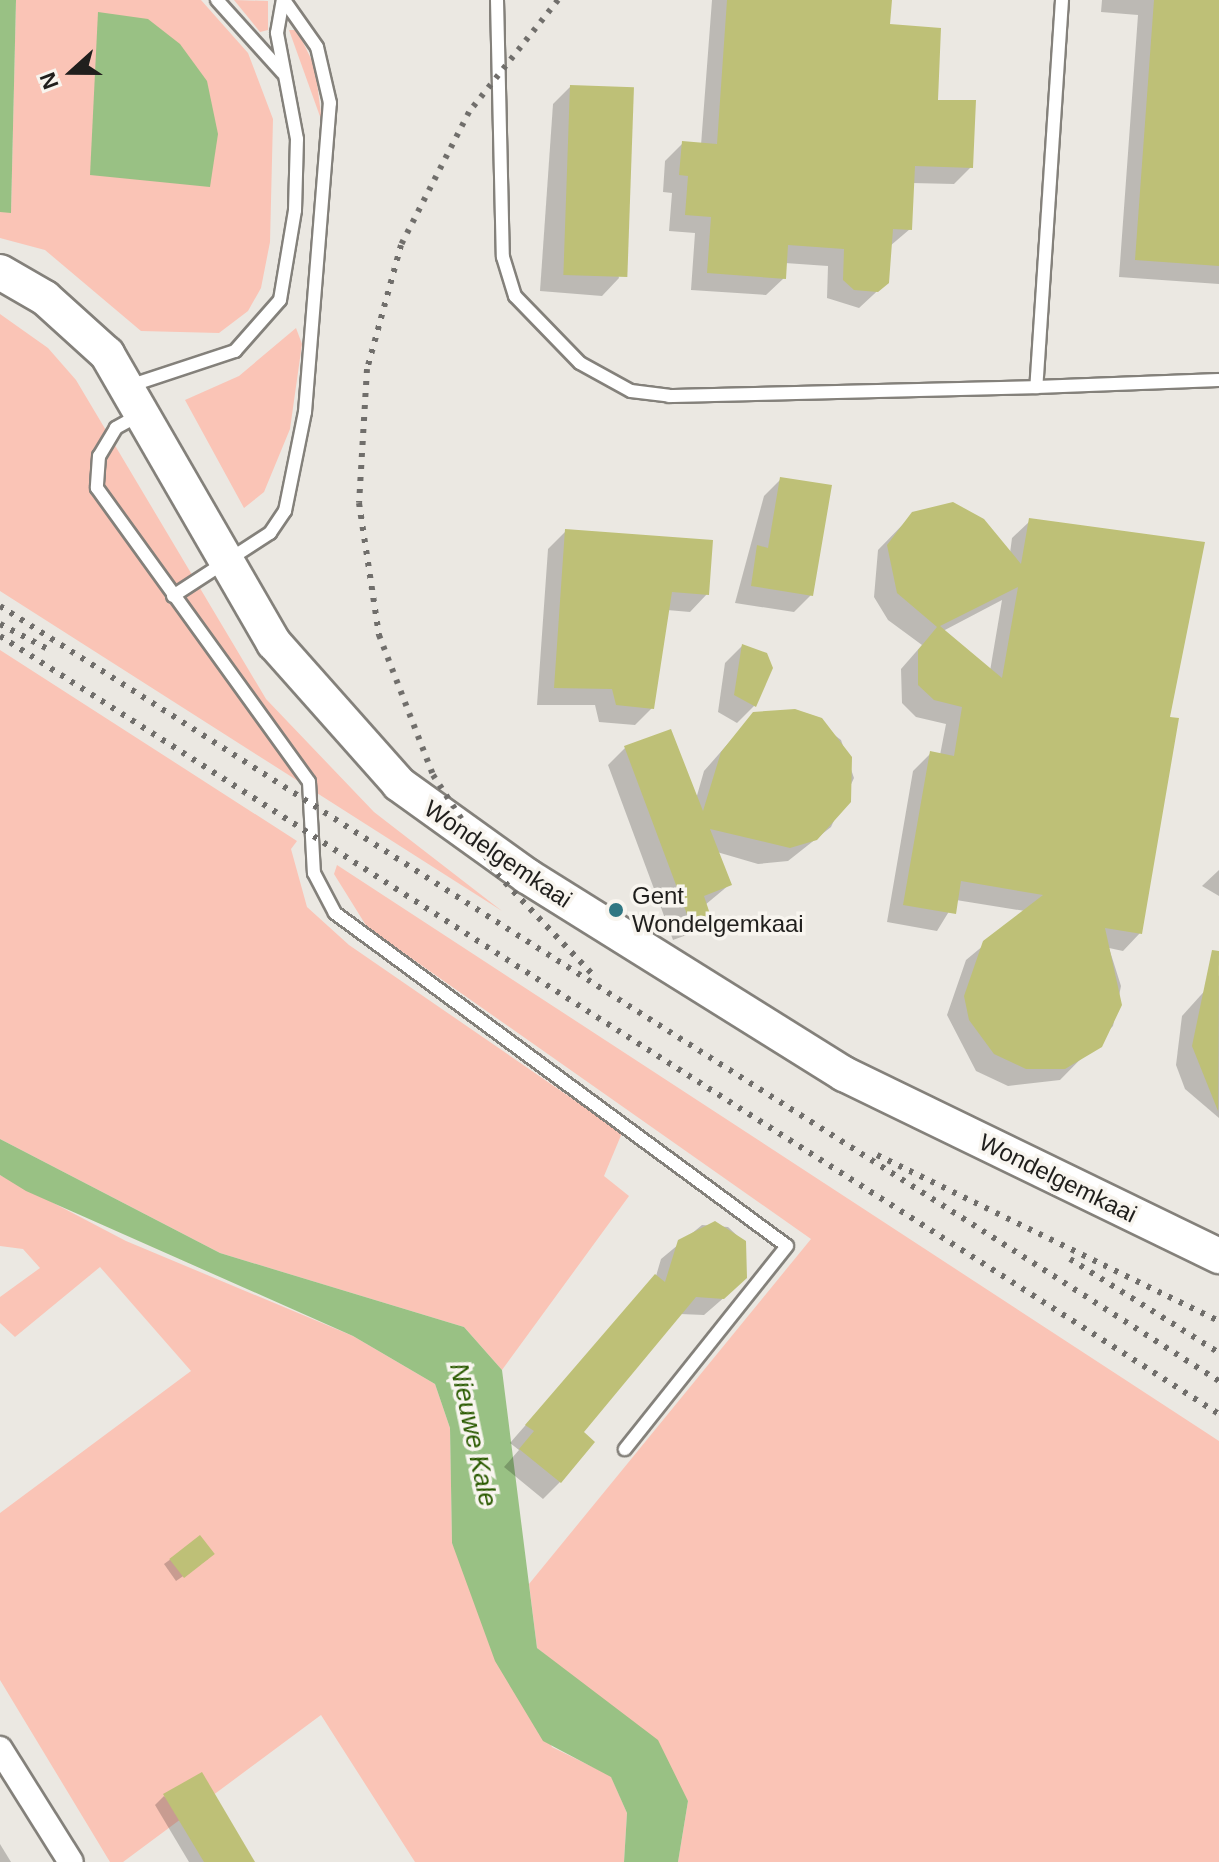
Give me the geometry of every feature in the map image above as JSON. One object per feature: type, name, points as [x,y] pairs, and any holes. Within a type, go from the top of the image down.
[{"type":"main road","name":"Wondelgemkaai","points":[[0,272],[72,319],[137,399],[274,643],[331,714],[399,784],[471,838],[844,1074],[1219,1256]]},
{"type":"street","points":[[0,1749],[71,1862]]},
{"type":"lane","points":[[217,0],[283,73]]},
{"type":"lane","points":[[283,0],[283,73],[297,139],[295,210],[280,300],[235,351],[137,399],[99,456],[97,488],[309,782],[312,860],[335,913],[787,1246],[625,1449]]},
{"type":"lane","points":[[173,596],[270,533],[285,511],[305,412],[330,103],[317,47],[283,0]]},
{"type":"lane","points":[[497,0],[503,257],[515,296],[580,363],[631,391],[669,396],[1219,380]]},
{"type":"lane","points":[[1036,387],[1062,0]]},
{"type":"shaded area","points":[[16,0],[201,0],[248,53],[273,119],[270,242],[261,288],[248,311],[219,333],[141,331],[45,250],[0,238],[0,212],[11,212]]},
{"type":"shaded area","points":[[234,0],[268,1],[268,30],[260,32]]},
{"type":"shaded area","points":[[289,30],[297,30],[315,67],[322,122]]},
{"type":"shaded area","points":[[0,314],[48,348],[76,380],[266,699],[374,812],[502,911],[0,591]]},
{"type":"shaded area","points":[[296,328],[302,344],[290,429],[264,492],[244,508],[185,400],[239,376]]},
{"type":"shaded area","points":[[0,650],[297,841],[291,849],[307,907],[349,945],[622,1133],[604,1176],[629,1196],[502,1370],[464,1327],[220,1253],[0,1139]]},
{"type":"shaded area","points":[[337,865],[1219,1441],[1219,1862],[678,1862],[688,1801],[588,1689],[537,1648],[529,1584],[811,1239],[367,927],[334,874]]},
{"type":"shaded area","points":[[0,1175],[126,1241],[353,1336],[435,1384],[450,1428],[452,1543],[552,1747],[611,1776],[627,1813],[624,1862],[415,1862],[321,1715],[123,1862],[110,1862],[0,1680],[0,1513],[191,1371],[100,1267],[15,1337],[0,1323],[0,1297],[40,1268],[23,1249],[0,1246]]},
{"type":"water","points":[[0,0],[16,0],[11,213],[0,212]]},
{"type":"water","points":[[98,12],[148,19],[180,44],[207,81],[218,134],[210,187],[90,175]]},
{"type":"water","name":"Nieuwe Kale","points":[[0,1139],[220,1253],[464,1327],[502,1370],[537,1648],[658,1740],[688,1801],[678,1862],[624,1862],[627,1813],[611,1777],[543,1741],[495,1661],[452,1543],[450,1428],[435,1384],[353,1336],[26,1191],[0,1175]]},
{"type":"building","points":[[727,0],[892,0],[890,24],[941,28],[938,100],[976,100],[973,168],[915,166],[912,230],[893,229],[889,283],[878,292],[854,290],[843,280],[844,249],[788,245],[786,279],[707,273],[711,217],[685,215],[688,176],[679,175],[682,141],[717,144]]},
{"type":"building","points":[[1154,0],[1219,0],[1219,266],[1135,260]]},
{"type":"building","points":[[570,85],[634,87],[627,277],[563,275]]},
{"type":"building","points":[[780,477],[832,485],[813,596],[751,586],[757,545],[768,548]]},
{"type":"building","points":[[953,502],[984,519],[1021,564],[1029,518],[1205,542],[1170,717],[1179,718],[1142,934],[1105,928],[1122,1005],[1102,1047],[1065,1069],[1026,1069],[994,1054],[969,1020],[964,996],[983,941],[1043,895],[961,881],[956,914],[903,905],[930,751],[954,756],[962,707],[934,700],[918,685],[918,650],[937,627],[897,593],[887,545],[912,512]],"holes":[[[1018,587],[1002,678],[940,626]]]},
{"type":"building","points":[[565,529],[713,540],[709,595],[672,592],[654,709],[616,705],[612,689],[554,688]]},
{"type":"building","points":[[742,644],[767,653],[773,668],[756,707],[734,695]]},
{"type":"building","points":[[795,709],[822,718],[852,757],[851,802],[817,840],[790,848],[710,829],[732,885],[704,896],[711,917],[691,925],[624,746],[671,729],[703,811],[721,752],[753,712]]},
{"type":"building","points":[[1212,950],[1219,951],[1218,1111],[1192,1046]]},
{"type":"building","points":[[715,1221],[746,1241],[747,1278],[724,1299],[696,1297],[584,1432],[595,1442],[561,1483],[519,1449],[534,1431],[525,1425],[655,1274],[665,1282],[678,1240]]},
{"type":"building","points":[[200,1535],[215,1554],[184,1578],[169,1559]]},
{"type":"building","points":[[202,1772],[255,1862],[204,1862],[163,1794]]},
{"type":"railway","points":[[558,0],[469,112],[401,245],[367,369],[359,503],[379,635],[433,775],[497,874],[595,977]]},
{"type":"railway","points":[[0,606],[1219,1381]]},
{"type":"railway","points":[[0,624],[46,648]]},
{"type":"railway","points":[[0,636],[1219,1414]]},
{"type":"railway","points":[[877,1155],[1219,1321]]},
{"type":"railway","points":[[1070,1259],[1219,1353]]},
{"type":"place","name":"Gent Wondelgemkaai","points":[[616,910]]}]
